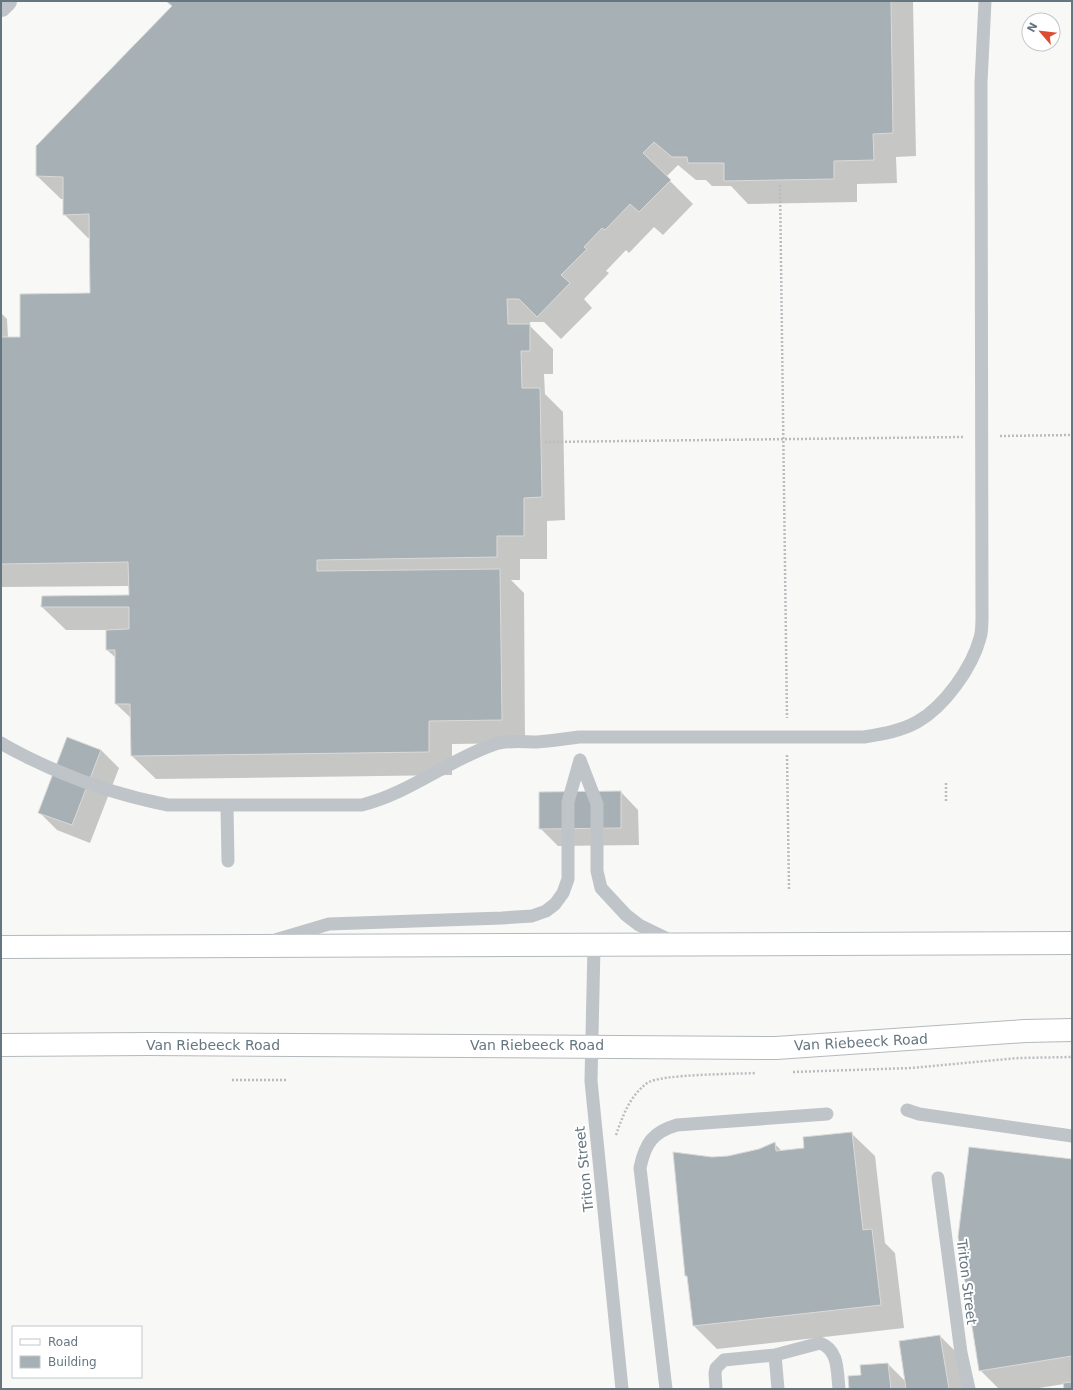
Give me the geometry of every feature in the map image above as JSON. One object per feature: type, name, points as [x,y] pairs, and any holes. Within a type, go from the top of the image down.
[{"type":"main road","points":[[1,947],[594,946],[677,944],[1072,943]]},
{"type":"main road","name":"Van Riebeeck Road","points":[[1,1046],[592,1046],[776,1048],[1025,1031],[1072,1030]]},
{"type":"street","points":[[1,6],[6,1]]},
{"type":"lane","points":[[1,743],[50,768],[144,800],[168,805],[362,805],[381,800],[402,791],[465,757],[496,743],[540,742],[580,737],[864,737],[906,727],[927,716],[966,673],[981,637],[981,84],[985,1]]},
{"type":"lane","points":[[254,946],[328,924],[502,918],[532,916],[546,911],[555,904],[568,880],[568,802],[580,760],[597,804],[597,871],[601,888],[611,900],[639,925],[677,944]]},
{"type":"lane","points":[[227,806],[228,862]]},
{"type":"lane","name":"Triton Street","points":[[594,946],[591,1081],[622,1389]]},
{"type":"lane","points":[[907,1110],[919,1114],[1072,1136]]},
{"type":"lane","points":[[666,1389],[640,1168],[643,1152],[652,1138],[663,1129],[678,1125],[827,1114]]},
{"type":"lane","name":"Triton Street","points":[[938,1178],[961,1353],[969,1389]]},
{"type":"lane","points":[[716,1389],[716,1368],[724,1360],[775,1355],[820,1343],[826,1346],[835,1355],[840,1389]]},
{"type":"lane","points":[[775,1355],[778,1389]]},
{"type":"path","points":[[780,185],[789,889]]},
{"type":"path","points":[[545,442],[1072,435]]},
{"type":"path","points":[[946,783],[946,802]]},
{"type":"path","points":[[232,1080],[286,1080]]},
{"type":"building","points":[[166,1],[891,1],[893,133],[873,134],[874,160],[834,161],[834,179],[724,181],[724,163],[688,163],[687,157],[672,157],[654,142],[643,153],[671,180],[639,212],[630,204],[605,230],[602,228],[584,247],[587,249],[561,275],[570,283],[537,317],[519,299],[507,299],[508,324],[530,324],[530,351],[521,351],[522,388],[540,388],[542,497],[524,498],[524,536],[497,536],[497,557],[317,560],[317,571],[500,569],[502,720],[429,721],[429,752],[131,756],[130,704],[115,704],[115,650],[106,650],[106,630],[129,629],[129,607],[41,607],[42,596],[129,595],[128,562],[1,564],[1,337],[20,337],[20,294],[90,293],[89,214],[63,215],[63,177],[36,176],[36,146],[172,6]]},
{"type":"building","points":[[67,737],[101,750],[72,825],[38,813]]},
{"type":"building","points":[[621,791],[621,828],[539,829],[539,792]]},
{"type":"building","points":[[852,1132],[863,1230],[872,1229],[881,1305],[693,1326],[687,1276],[685,1276],[673,1152],[712,1157],[728,1156],[759,1149],[775,1142],[776,1151],[804,1148],[803,1137]]},
{"type":"building","points":[[969,1147],[1072,1159],[1072,1356],[979,1371],[958,1237]]},
{"type":"building","points":[[940,1335],[949,1389],[906,1389],[899,1341]]},
{"type":"building","points":[[888,1363],[891,1389],[849,1389],[848,1376],[861,1375],[860,1365]]},
{"type":"building","points":[[1072,1382],[1072,1389],[1064,1389],[1063,1383]]}]
